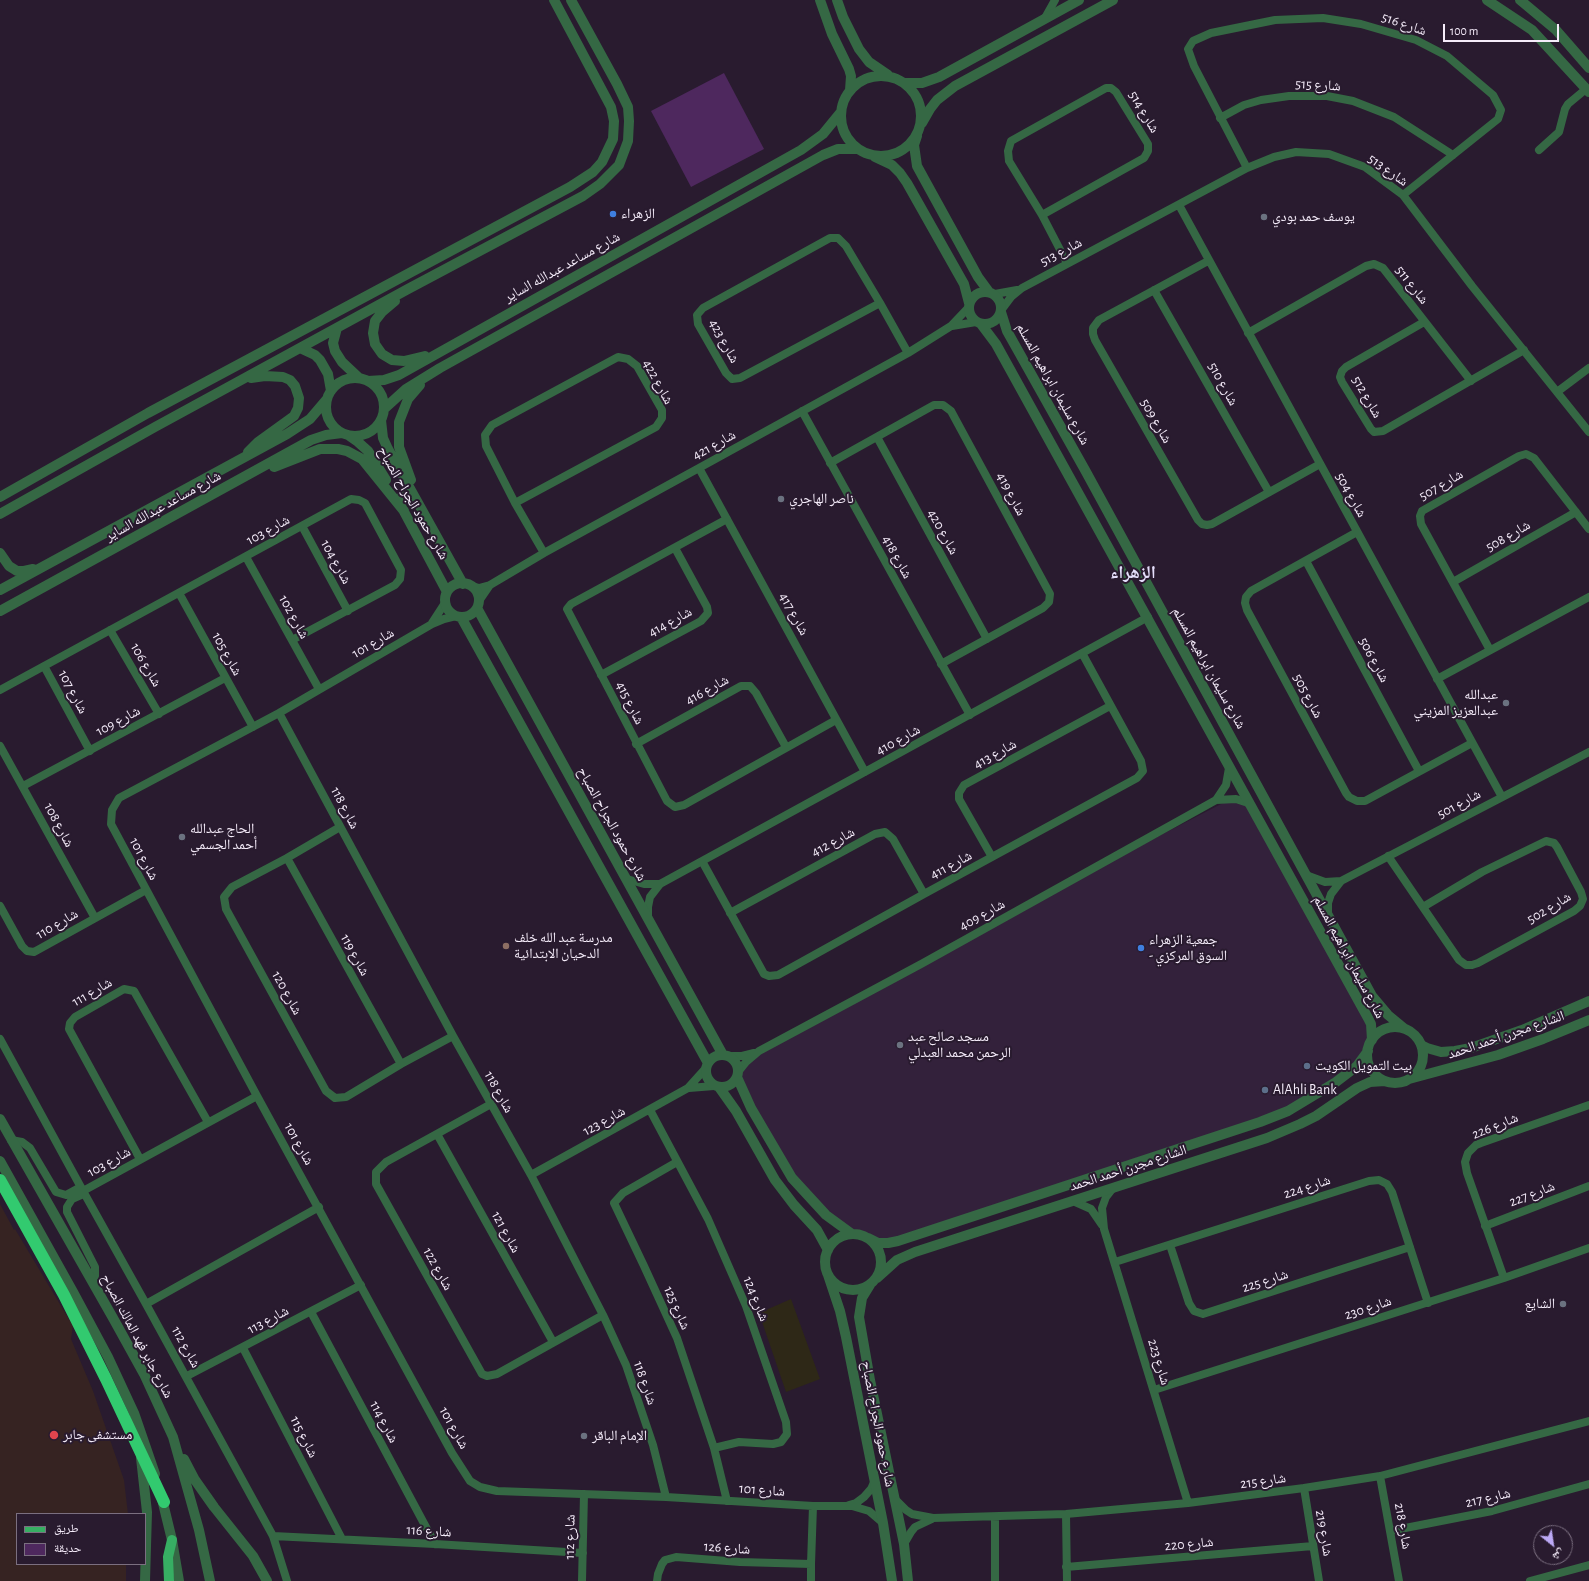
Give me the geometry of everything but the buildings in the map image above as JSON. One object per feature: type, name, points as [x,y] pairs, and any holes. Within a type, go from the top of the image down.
[{"type":"highway","points":[[0,1180],[64,1295],[106,1379],[164,1502]]},
{"type":"main road","points":[[169,1581],[168,1557],[172,1540]]},
{"type":"street","points":[[0,497],[148,413],[296,335],[563,190],[592,172],[602,162],[613,139],[614,121],[611,107],[554,0]]},
{"type":"street","points":[[820,0],[832,34],[849,69],[851,76],[850,90]]},
{"type":"street","points":[[837,0],[851,33],[862,52],[876,67],[905,83],[914,92],[920,103],[922,116],[914,145],[917,166],[978,277],[1001,304],[1002,311],[995,322],[990,324],[979,323],[969,313],[969,305],[964,284],[900,173],[887,162],[857,149],[848,139],[842,126],[841,112],[844,101],[850,90],[858,83],[868,78],[890,76]]},
{"type":"street","points":[[1045,18],[1054,0]]},
{"type":"street","points":[[905,83],[922,83],[939,77],[1079,0]]},
{"type":"street","points":[[872,155],[885,156],[897,153],[909,146],[918,132],[924,118],[937,100],[955,86],[1113,0]]},
{"type":"street","points":[[1487,0],[1532,30],[1587,90],[1568,104],[1565,108],[1559,132],[1539,150]]},
{"type":"street","points":[[1520,0],[1556,30],[1589,68]]},
{"type":"street","points":[[561,12],[568,12],[572,3]]},
{"type":"street","points":[[0,514],[155,426],[583,196],[600,184],[619,165],[628,141],[628,107],[623,95],[572,3]]},
{"type":"street","name":"شارع 516","points":[[1248,168],[1220,118],[1194,66],[1188,49],[1192,41],[1211,33],[1275,20],[1323,18],[1360,24],[1416,40],[1447,56],[1493,95],[1501,110],[1498,119],[1403,195]]},
{"type":"street","name":"شارع 514","points":[[1042,215],[1144,158],[1148,152],[1148,144],[1116,92],[1111,88],[1106,88],[1011,142],[1008,150],[1009,161],[1042,215],[1067,263]]},
{"type":"street","points":[[609,101],[610,97],[614,94],[619,93],[623,95]]},
{"type":"street","name":"شارع 515","points":[[1220,118],[1244,105],[1261,100],[1289,96],[1327,96],[1353,101],[1394,117],[1453,155]]},
{"type":"street","name":"شارع مساعد عبدالله الساير","points":[[364,379],[376,381],[392,378],[809,146],[823,134],[841,112]]},
{"type":"street","name":"شارع مساعد عبدالله الساير","points":[[384,409],[406,389],[440,368],[823,156],[838,149],[857,149]]},
{"type":"street","name":"شارع 513","points":[[1002,311],[1011,297],[1022,288],[1248,168],[1274,157],[1296,152],[1329,154],[1365,167],[1403,195],[1472,286],[1589,432]]},
{"type":"street","name":"شارع 504","points":[[1179,205],[1248,334],[1502,797]]},
{"type":"street","points":[[927,218],[928,211],[931,208],[938,208],[941,210]]},
{"type":"street","name":"شارع 423","points":[[880,302],[740,378],[732,379],[726,373],[698,324],[697,315],[703,308],[830,238],[838,238],[846,246],[880,302],[908,353]]},
{"type":"street","points":[[444,254],[452,256],[454,263],[451,266]]},
{"type":"street","name":"شارع 509","points":[[1208,260],[1099,320],[1093,328],[1095,340],[1200,523],[1210,525],[1320,464]]},
{"type":"street","name":"شارع 511","points":[[1248,334],[1371,264],[1377,265],[1383,268],[1471,381]]},
{"type":"street","name":"شارع 513","points":[[992,293],[1022,288]]},
{"type":"street","points":[[408,289],[378,316],[373,327],[373,338],[375,344],[386,357],[398,361],[433,355]]},
{"type":"street","name":"شارع 510","points":[[1154,290],[1269,492]]},
{"type":"street","points":[[969,305],[975,295],[984,291],[992,293]]},
{"type":"street","name":"شارع 421","points":[[466,584],[479,588],[490,585],[544,553],[908,353],[951,326],[969,305]]},
{"type":"street","name":"شارع سليمان ابراهيم المسلم","points":[[1002,311],[1007,331],[1085,470],[1372,996],[1388,1015],[1405,1029]]},
{"type":"street","name":"شارع 512","points":[[1424,322],[1346,367],[1342,371],[1341,379],[1371,429],[1376,432],[1383,431],[1524,350]]},
{"type":"street","name":"شارع 421","points":[[951,326],[979,323]]},
{"type":"street","name":"شارع سليمان ابراهيم المسلم","points":[[979,323],[996,344],[1368,1018],[1371,1024],[1372,1040]]},
{"type":"street","points":[[300,348],[315,355],[320,360],[328,374],[329,395],[326,407],[330,422],[335,428],[345,434],[357,436],[367,434],[375,428],[381,420],[384,409],[384,401],[381,392],[375,386],[346,367],[335,350],[333,343],[337,328]]},
{"type":"street","name":"شارع 422","points":[[516,502],[656,427],[662,418],[662,410],[637,366],[628,359],[618,357],[492,425],[485,435],[486,446],[516,502],[544,553]]},
{"type":"street","points":[[418,503],[399,447],[399,422],[404,406],[413,392],[440,368]]},
{"type":"street","points":[[1557,392],[1589,368]]},
{"type":"street","points":[[232,385],[248,378],[265,376],[283,377],[290,380],[295,386],[299,398],[298,408],[294,416],[258,442],[244,458]]},
{"type":"street","points":[[329,395],[336,384],[343,380],[364,379]]},
{"type":"street","name":"شارع مساعد عبدالله الساير","points":[[0,590],[303,425],[316,413],[329,395]]},
{"type":"street","name":"شارع 419","points":[[830,463],[934,405],[943,405],[951,411],[1050,594],[1050,602],[1043,608],[941,664]]},
{"type":"street","name":"شارع 418","points":[[802,411],[970,715]]},
{"type":"street","points":[[148,413],[146,417],[147,422],[150,426],[155,426]]},
{"type":"street","name":"شارع حمود الجراح الصباح","points":[[381,420],[385,444],[466,584]]},
{"type":"street","name":"شارع مساعد عبدالله الساير","points":[[0,611],[311,440],[326,434],[345,434]]},
{"type":"street","name":"شارع حمود الجراح الصباح","points":[[345,434],[358,442],[368,451],[404,511],[447,592]]},
{"type":"street","name":"شارع 420","points":[[877,437],[987,639]]},
{"type":"street","points":[[237,482],[311,452],[329,448],[338,449],[351,453],[362,459],[404,511]]},
{"type":"street","name":"شارع 507","points":[[1490,650],[1420,522],[1420,514],[1426,508],[1526,454],[1534,458],[1589,529]]},
{"type":"street","points":[[1064,467],[1072,465],[1078,459]]},
{"type":"street","name":"شارع 417","points":[[700,468],[865,772]]},
{"type":"street","points":[[1070,479],[1077,473],[1085,470]]},
{"type":"street","points":[[398,501],[408,492],[412,492]]},
{"type":"street","name":"شارع 103","points":[[0,690],[352,499],[359,500],[365,504],[401,570],[400,579],[395,585],[292,640]]},
{"type":"street","name":"شارع 508","points":[[1453,582],[1576,512]]},
{"type":"street","name":"شارع 415","points":[[727,519],[571,604],[567,609],[636,744],[667,801],[675,806],[684,805],[836,720]]},
{"type":"street","name":"شارع 104","points":[[302,526],[348,611]]},
{"type":"street","name":"شارع 505","points":[[1357,532],[1251,591],[1246,596],[1245,603],[1247,610],[1335,773],[1349,797],[1361,801],[1369,799],[1472,743]]},
{"type":"street","name":"شارع 414","points":[[601,675],[702,621],[708,613],[706,606],[675,548]]},
{"type":"street","points":[[0,553],[9,566],[17,571],[24,572],[46,566]]},
{"type":"street","name":"شارع 102","points":[[246,557],[319,689]]},
{"type":"street","name":"شارع 506","points":[[1306,561],[1420,771]]},
{"type":"street","points":[[459,617],[470,615],[478,604],[478,594],[474,589],[466,584],[454,585],[447,592],[445,603],[451,613],[459,617],[495,676],[707,1066],[707,1078],[717,1086],[731,1103],[752,1142],[780,1188],[817,1230],[828,1250]]},
{"type":"street","name":"شارع 421","points":[[478,604],[490,585]]},
{"type":"street","name":"شارع 105","points":[[179,593],[253,726]]},
{"type":"street","points":[[1437,679],[1589,597]]},
{"type":"street","name":"شارع 101","points":[[432,624],[445,603]]},
{"type":"street","name":"شارع حمود الجراح الصباح","points":[[478,604],[510,668],[725,1056]]},
{"type":"street","name":"شارع 101","points":[[459,617],[444,619],[432,624],[279,713],[119,798],[112,810],[111,824],[257,1096],[455,1458],[470,1482],[480,1487],[497,1491],[666,1497],[813,1506],[846,1506],[864,1509],[874,1514],[883,1523]]},
{"type":"street","name":"شارع 410","points":[[648,917],[650,897],[660,884],[1148,617]]},
{"type":"street","name":"شارع 106","points":[[110,630],[159,714]]},
{"type":"street","name":"شارع 411","points":[[702,861],[764,974],[769,976],[778,975],[1138,778],[1143,771],[1141,761],[1082,653]]},
{"type":"street","name":"شارع 107","points":[[44,666],[90,750]]},
{"type":"street","points":[[495,676],[503,674],[510,668]]},
{"type":"street","name":"شارع 109","points":[[23,786],[225,678]]},
{"type":"street","name":"شارع 416","points":[[636,744],[741,686],[750,686],[756,693],[786,747]]},
{"type":"street","name":"شارع 413","points":[[992,857],[959,799],[959,793],[964,785],[1110,706]]},
{"type":"street","name":"شارع 118","points":[[279,713],[453,1036],[531,1175],[604,1315],[626,1365],[653,1445],[666,1497]]},
{"type":"street","name":"شارع 108","points":[[0,746],[95,918]]},
{"type":"street","name":"شارع 501","points":[[1328,913],[1328,903],[1331,894],[1341,881],[1589,752]]},
{"type":"street","name":"شارع 409","points":[[1216,800],[1226,785],[1229,768]]},
{"type":"street","name":"شارع 409","points":[[738,1074],[746,1062],[759,1051],[1216,800],[1229,798],[1248,803]]},
{"type":"street","name":"شارع 120","points":[[340,827],[287,858],[232,887],[224,897],[226,909],[326,1092],[335,1098],[346,1097],[401,1064],[453,1036]]},
{"type":"street","points":[[585,840],[590,833],[600,832]]},
{"type":"street","name":"شارع 412","points":[[730,913],[875,834],[885,832],[893,839],[924,894]]},
{"type":"street","name":"شارع 502","points":[[1388,856],[1459,960],[1463,964],[1469,966],[1478,963],[1574,911],[1580,906],[1583,899],[1581,892],[1557,847],[1551,842],[1546,841],[1482,872],[1423,907]]},
{"type":"street","name":"شارع 119","points":[[287,858],[401,1064]]},
{"type":"street","name":"شارع 501","points":[[1306,875],[1325,882],[1341,881]]},
{"type":"street","points":[[627,880],[644,884],[660,884]]},
{"type":"street","name":"شارع 110","points":[[0,906],[22,946],[27,950],[34,952],[146,890]]},
{"type":"street","name":"شارع 111","points":[[140,1159],[69,1029],[70,1023],[75,1017],[124,989],[134,991],[208,1122]]},
{"type":"street","name":"الشارع مجرن أحمد الحمد","points":[[1421,1045],[1441,1052],[1471,1048],[1522,1030],[1589,1001]]},
{"type":"street","name":"الشارع مجرن أحمد الحمد","points":[[1409,1079],[1498,1055],[1543,1039],[1589,1020]]},
{"type":"street","points":[[1396,1027],[1405,1029],[1417,1038],[1421,1045],[1423,1053],[1422,1061],[1415,1074],[1409,1079],[1401,1082],[1385,1081],[1379,1078],[1371,1069],[1367,1057],[1372,1040],[1379,1033],[1387,1029],[1396,1027]]},
{"type":"street","name":"شارع 103","points":[[0,1039],[82,1191],[257,1096]]},
{"type":"street","name":"شارع 409","points":[[725,1056],[742,1056],[759,1051]]},
{"type":"street","name":"الشارع مجرن أحمد الحمد","points":[[868,1238],[878,1243],[898,1241],[1260,1122],[1288,1111],[1336,1082],[1357,1066],[1368,1051]]},
{"type":"street","points":[[707,1066],[714,1057],[725,1056],[734,1061],[745,1097],[783,1164],[801,1188],[826,1215],[852,1234],[868,1238],[875,1244],[881,1256],[881,1270],[873,1282],[861,1290],[842,1288],[834,1283],[828,1275],[825,1267],[828,1250],[838,1239],[852,1234]]},
{"type":"street","name":"شارع 123","points":[[531,1175],[688,1088],[707,1066]]},
{"type":"street","points":[[717,1086],[726,1087],[733,1083],[738,1074]]},
{"type":"street","name":"الشارع مجرن أحمد الحمد","points":[[873,1282],[889,1266],[910,1254],[1278,1134],[1316,1116],[1357,1088],[1370,1082],[1385,1081]]},
{"type":"street","name":"شارع 123","points":[[688,1088],[717,1086]]},
{"type":"street","name":"شارع 122","points":[[491,1104],[386,1162],[376,1172],[376,1184],[482,1374],[487,1376],[497,1374],[604,1315]]},
{"type":"street","name":"شارع 226","points":[[1504,1278],[1466,1168],[1466,1157],[1472,1148],[1481,1143],[1589,1105]]},
{"type":"street","name":"شارع 124","points":[[650,1110],[708,1219],[746,1306],[786,1422],[787,1434],[781,1442],[773,1444],[739,1442],[714,1448]]},
{"type":"street","name":"شارع جابر فهد المالك الصباح","points":[[0,1120],[144,1374],[173,1437],[199,1530],[210,1581]]},
{"type":"street","name":"شارع 121","points":[[437,1134],[553,1342]]},
{"type":"street","points":[[752,1142],[762,1139],[766,1134]]},
{"type":"street","points":[[11,1140],[22,1142],[30,1148],[56,1192],[66,1195],[77,1190],[82,1191],[81,1195],[72,1199],[68,1204],[67,1212],[95,1267],[95,1276],[92,1281]]},
{"type":"street","points":[[0,1161],[73,1292],[125,1392],[150,1457],[164,1502],[179,1581]]},
{"type":"street","name":"شارع 125","points":[[677,1162],[623,1193],[614,1203],[677,1338],[714,1448],[727,1500]]},
{"type":"street","name":"شارع 224","points":[[1115,1262],[1374,1180],[1383,1182],[1390,1188],[1428,1303]]},
{"type":"street","name":"شارع 227","points":[[1485,1226],[1589,1186]]},
{"type":"street","name":"شارع 223","points":[[1113,1188],[1106,1197],[1102,1208],[1104,1229],[1188,1503]]},
{"type":"street","name":"شارع 112","points":[[82,1191],[187,1376],[273,1536],[288,1581]]},
{"type":"street","name":"شارع 223","points":[[1073,1201],[1091,1209],[1104,1229]]},
{"type":"street","points":[[146,1304],[319,1207]]},
{"type":"street","name":"شارع 225","points":[[1170,1245],[1189,1303],[1194,1311],[1203,1314],[1410,1247]]},
{"type":"street","name":"شارع 230","points":[[1154,1390],[1428,1303],[1589,1248]]},
{"type":"street","name":"شارع حمود الجراح الصباح","points":[[828,1275],[843,1323],[875,1479],[892,1581]]},
{"type":"street","name":"شارع حمود الجراح الصباح","points":[[873,1282],[862,1298],[859,1317],[870,1380],[896,1500],[904,1544],[908,1581]]},
{"type":"street","name":"شارع 113","points":[[187,1376],[361,1285]]},
{"type":"street","name":"شارع 114","points":[[311,1312],[435,1544]]},
{"type":"street","name":"شارع 115","points":[[243,1348],[342,1539]]},
{"type":"street","name":"شارع 215","points":[[896,1500],[912,1514],[933,1518],[1066,1514],[1188,1503],[1304,1488],[1380,1476],[1589,1422]]},
{"type":"street","points":[[173,1437],[187,1466],[201,1489],[253,1556],[266,1581]]},
{"type":"street","points":[[139,1448],[147,1512],[146,1546]]},
{"type":"street","name":"شارع 218","points":[[1380,1476],[1399,1581]]},
{"type":"street","name":"شارع 101","points":[[846,1506],[856,1503],[864,1497],[871,1489],[875,1479]]},
{"type":"street","name":"شارع 217","points":[[1390,1531],[1492,1511],[1589,1484]]},
{"type":"street","name":"شارع 219","points":[[1304,1488],[1319,1581]]},
{"type":"street","name":"شارع 112","points":[[582,1581],[584,1494]]},
{"type":"street","points":[[811,1581],[813,1506]]},
{"type":"street","points":[[1066,1514],[1067,1581]]},
{"type":"street","points":[[995,1517],[995,1581]]},
{"type":"street","name":"شارع 215","points":[[904,1544],[910,1532],[915,1527],[926,1520],[933,1518]]},
{"type":"street","name":"شارع 116","points":[[273,1536],[583,1553]]},
{"type":"street","name":"شارع 220","points":[[1066,1567],[1314,1546]]},
{"type":"street","name":"شارع 126","points":[[657,1581],[662,1564],[666,1560],[676,1557],[740,1562],[811,1564]]},
{"type":"street","points":[[145,1565],[145,1581]]},
{"type":"street","points":[[1530,1581],[1589,1565]]},
{"type":"shaded area","points":[[1227,801],[1237,802],[1246,806],[1355,996],[1372,1040],[1368,1051],[1357,1066],[1288,1111],[898,1241],[868,1238],[852,1234],[792,1178],[738,1074],[746,1062],[1060,887]]},
{"type":"shaded area","name":"مستشفى جابر","points":[[0,1204],[14,1230],[15,1229],[73,1326],[71,1339],[93,1391],[124,1480],[128,1513],[16,1513],[16,1565],[126,1565],[126,1581],[0,1581]]},
{"type":"shaded area","points":[[791,1299],[820,1379],[786,1392],[759,1313]]},
{"type":"green space","points":[[724,73],[764,149],[691,187],[651,111]]},
{"type":"place","name":"الزهراء","points":[[613,214]]},
{"type":"place","name":"يوسف حمد بودي","points":[[1264,217]]},
{"type":"place","name":"ناصر الهاجري","points":[[781,499]]},
{"type":"place","name":"عبدالله عبدالعزيز المزيني","points":[[1506,703]]},
{"type":"place","name":"الحاج عبدالله أحمد الجسمي","points":[[182,837]]},
{"type":"place","name":"مدرسة عبد الله خلف الدحيان الابتدائية","points":[[506,946]]},
{"type":"place","name":"جمعية الزهراء - السوق المركزي","points":[[1141,948]]},
{"type":"place","name":"مسجد صالح عبد الرحمن محمد العبدلي","points":[[900,1045]]},
{"type":"place","name":"بيت التمويل الكويت","points":[[1307,1066]]},
{"type":"place","name":"AlAhli Bank","points":[[1265,1090]]},
{"type":"place","name":"الشايع","points":[[1563,1304]]},
{"type":"place","name":"مستشفى جابر","points":[[54,1435]]},
{"type":"place","name":"الإمام الباقر","points":[[584,1436]]},
{"type":"district","name":"الزهراء","points":[[1133,573]]}]
